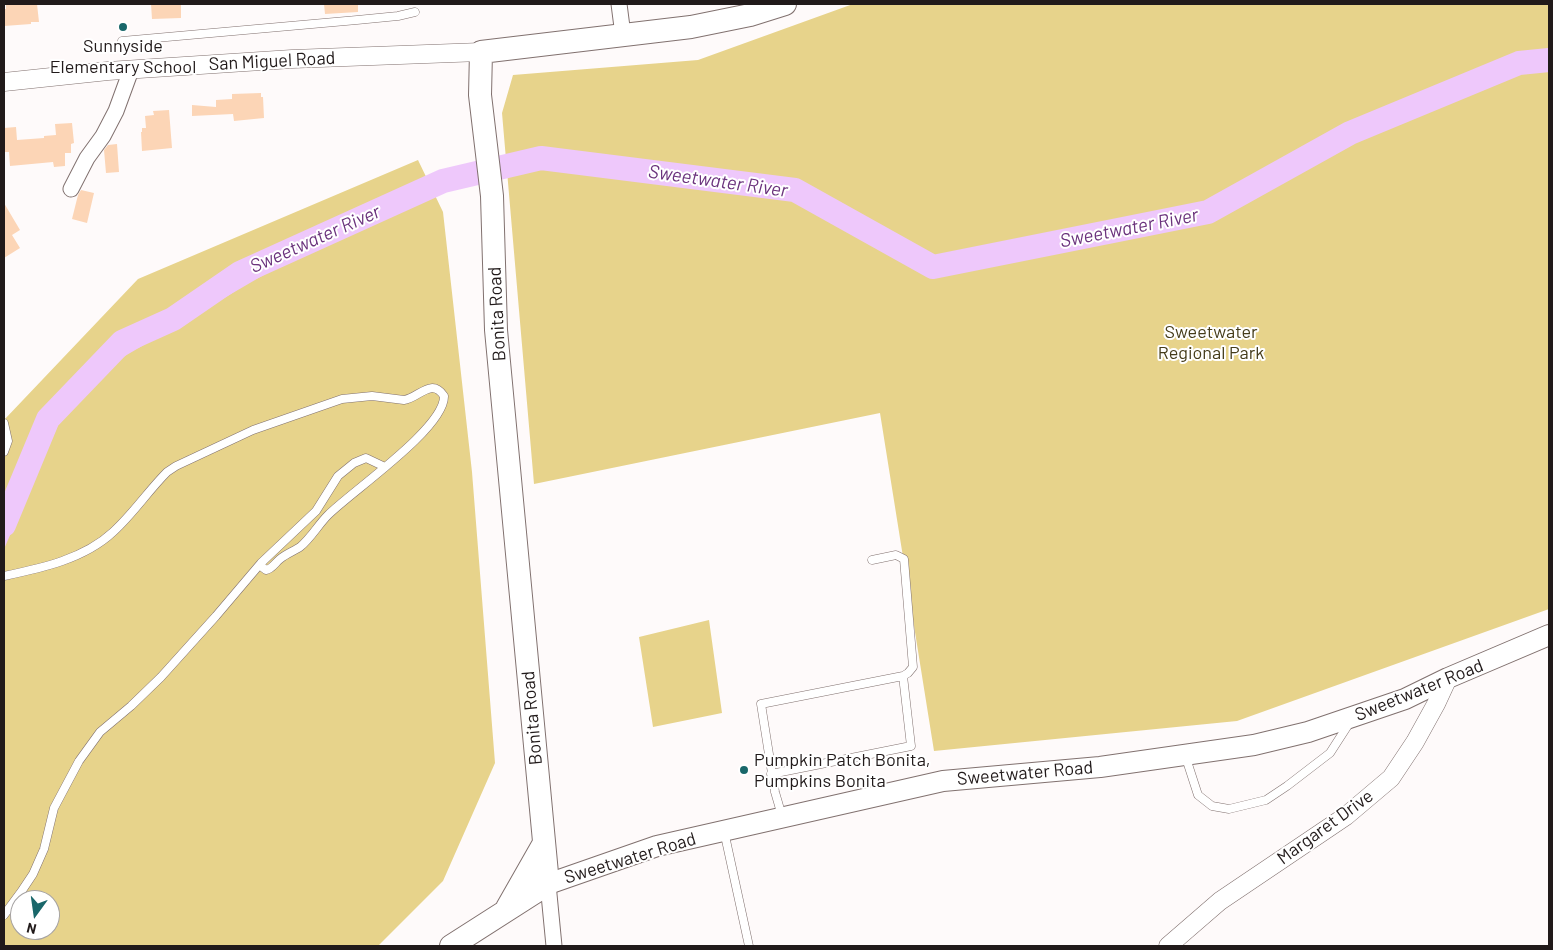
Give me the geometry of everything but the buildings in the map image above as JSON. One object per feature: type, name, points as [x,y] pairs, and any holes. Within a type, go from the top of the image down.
[{"type":"main road","points":[[481,52],[691,28],[750,15],[785,4]]},
{"type":"main road","name":"Bonita Road","points":[[481,52],[480,95],[492,196],[496,330],[548,884]]},
{"type":"main road","name":"Sweetwater Road","points":[[451,946],[548,884],[657,846],[943,781],[1100,767],[1254,745],[1308,732],[1405,699],[1448,678],[1549,635]]},
{"type":"main road","points":[[506,911],[544,843]]},
{"type":"street","points":[[619,4],[623,35]]},
{"type":"street","name":"San Miguel Road","points":[[4,82],[131,70],[292,59],[481,52]]},
{"type":"street","points":[[71,189],[87,158],[103,136],[116,111],[131,70]]},
{"type":"street","name":"Margaret Drive","points":[[1168,946],[1220,901],[1346,816],[1391,778],[1415,742],[1448,678]]},
{"type":"street","points":[[548,884],[554,946]]},
{"type":"lane","points":[[122,41],[398,16],[415,12]]},
{"type":"lane","points":[[4,576],[39,569],[89,551],[120,526],[167,472],[253,430],[342,399],[372,396],[409,399],[430,388],[436,388],[441,391],[444,396],[442,406],[432,421],[396,459],[327,516],[318,529],[300,546],[282,557],[270,569],[266,570],[262,567],[261,563]]},
{"type":"lane","points":[[4,423],[8,441],[4,452]]},
{"type":"lane","points":[[4,915],[33,874],[44,849],[54,808],[78,761],[100,732],[161,677],[261,563],[316,511],[338,476],[354,463],[366,458],[385,467]]},
{"type":"lane","points":[[782,818],[775,792],[760,704],[902,676],[913,667],[904,559],[896,555],[872,560]]},
{"type":"lane","points":[[772,774],[911,746],[902,676]]},
{"type":"lane","points":[[1185,755],[1198,795],[1212,806],[1229,809],[1266,800],[1286,786],[1330,753],[1354,716]]},
{"type":"lane","points":[[724,831],[749,946]]},
{"type":"green space","name":"Sweetwater Regional Park","points":[[853,4],[1549,4],[1549,609],[1237,721],[934,751],[880,413],[534,484],[502,113],[513,75],[698,60]]},
{"type":"green space","points":[[418,160],[443,212],[472,472],[495,763],[443,881],[378,946],[4,946],[4,420],[138,279]]},
{"type":"green space","points":[[709,620],[722,713],[653,727],[639,637]]},
{"type":"shaded area","points":[[419,195],[422,202],[279,266],[113,363],[58,425],[4,549],[4,536],[51,424],[112,359],[284,257]]},
{"type":"waterway","name":"Sweetwater River","points":[[4,525],[48,419],[122,342],[173,319],[240,273],[443,181],[541,158],[795,190],[933,267],[1208,212],[1350,133],[1519,63],[1549,60]]},
{"type":"place","name":"Sunnyside Elementary School","points":[[123,27]]},
{"type":"place","name":"Pumpkin Patch Bonita, Pumpkins Bonita","points":[[744,770]]}]
